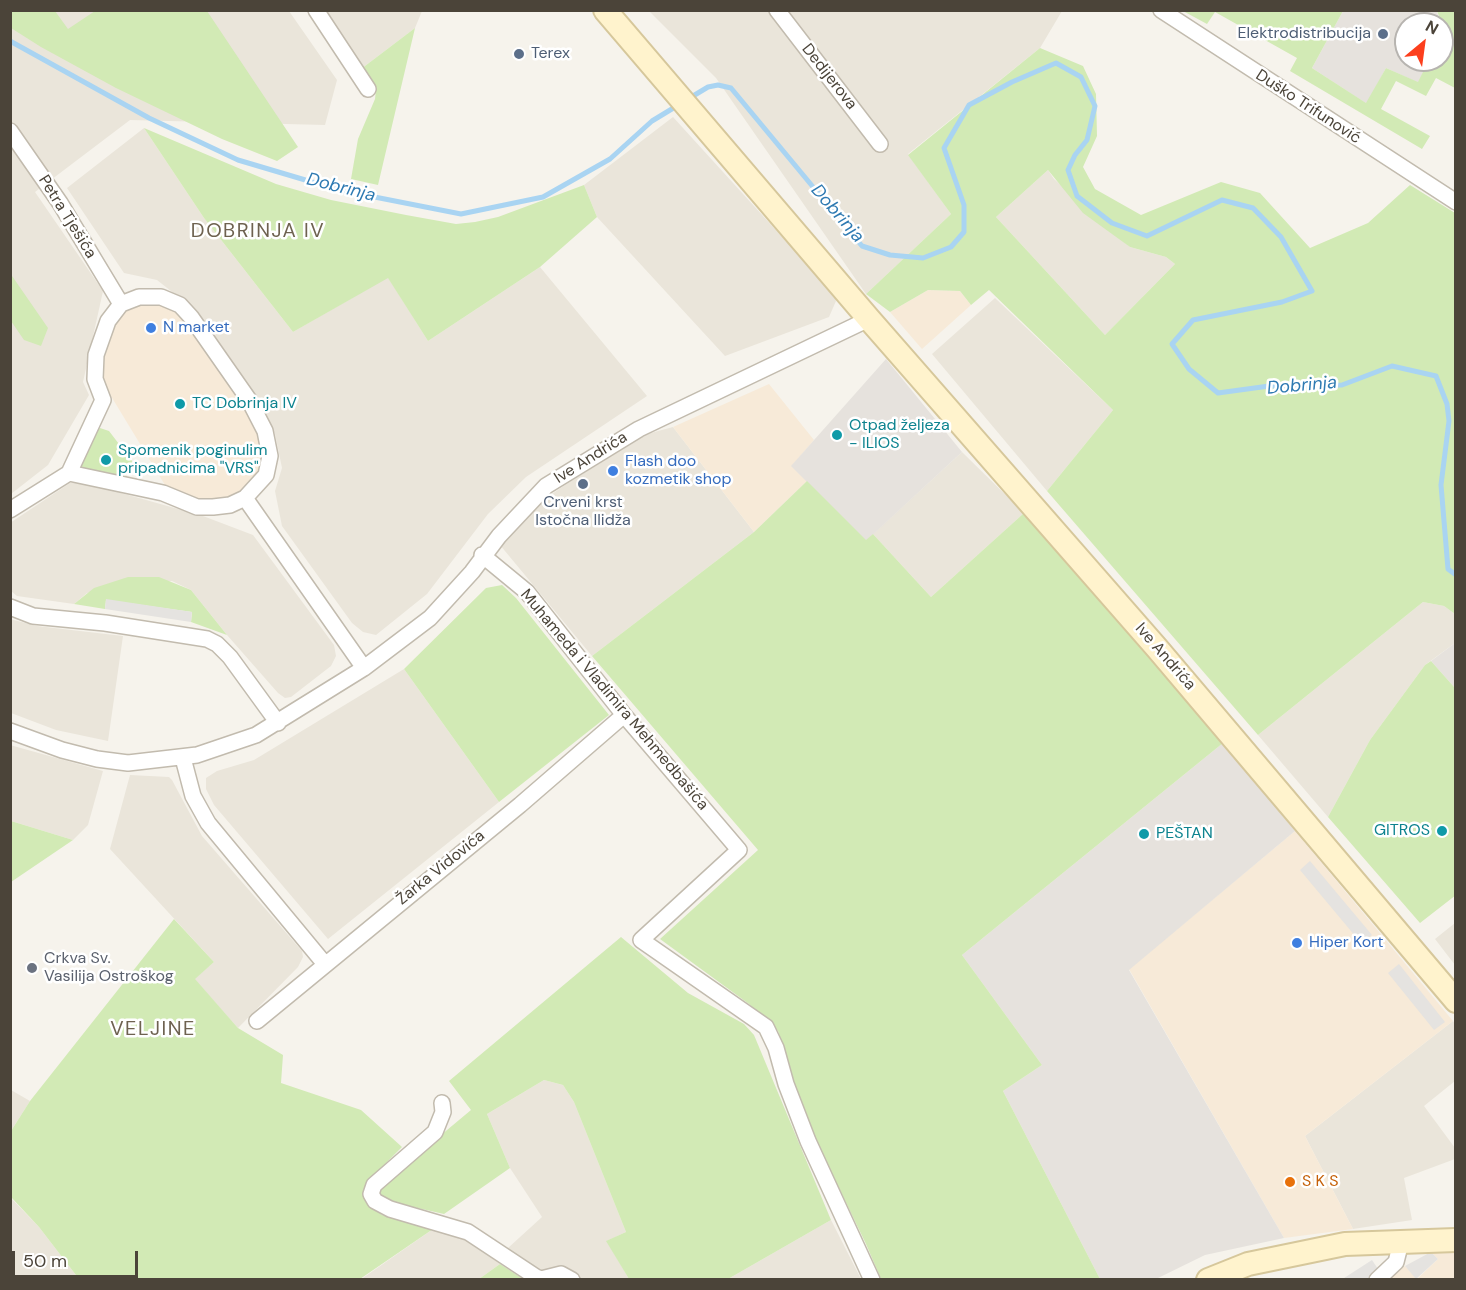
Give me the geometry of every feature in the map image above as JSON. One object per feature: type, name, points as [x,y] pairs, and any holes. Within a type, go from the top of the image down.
[{"type":"main road","name":"Ive Andrića","points":[[598,10],[635,46]]},
{"type":"main road","name":"Ive Andrića","points":[[605,10],[869,319],[1164,656],[1455,1001]]},
{"type":"main road","points":[[1208,1280],[1248,1264],[1301,1251],[1345,1244],[1455,1240]]},
{"type":"street","points":[[316,10],[368,89]]},
{"type":"street","name":"Dedijerova","points":[[777,10],[880,144]]},
{"type":"street","name":"Duško Trifunović","points":[[1161,10],[1455,202]]},
{"type":"street","name":"Petra Tješića","points":[[10,131],[60,202],[121,304]]},
{"type":"street","points":[[10,510],[69,473],[103,400],[95,379],[96,355],[108,321],[121,304],[149,297],[161,297],[180,305],[191,317],[249,400],[265,431],[270,456],[266,475],[245,498],[230,505],[197,507],[163,493],[69,473]]},
{"type":"street","name":"Ive Andrića","points":[[10,731],[97,759],[129,763],[183,758],[235,743],[278,723],[364,668],[430,618],[472,572],[482,555],[529,501],[546,486],[647,425],[869,319]]},
{"type":"street","points":[[245,498],[364,668]]},
{"type":"street","name":"Muhameda i Vladimira Mehmedbašića","points":[[482,555],[527,592],[624,715],[739,850],[641,940],[766,1028],[776,1048],[786,1084],[808,1141],[872,1280]]},
{"type":"street","points":[[10,607],[33,616],[105,623],[207,639],[217,644],[230,657],[278,723]]},
{"type":"street","name":"Žarka Vidovića","points":[[257,1021],[324,963],[520,805],[624,715]]},
{"type":"street","points":[[183,758],[193,796],[208,823],[324,963]]},
{"type":"street","points":[[442,1104],[443,1112],[435,1132],[374,1185],[371,1194],[375,1201],[390,1209],[468,1232],[536,1277],[541,1279],[561,1274],[572,1280]]},
{"type":"street","points":[[1377,1280],[1396,1262],[1401,1242]]},
{"type":"shaded area","points":[[11,11],[289,11],[337,80],[325,125],[130,120],[35,192],[103,291],[83,382],[89,395],[48,465],[11,494]]},
{"type":"shaded area","points":[[323,11],[422,11],[415,28],[361,69]]},
{"type":"shaded area","points":[[649,11],[1062,11],[1040,48],[908,154],[951,214],[866,294],[716,78]]},
{"type":"shaded area","points":[[1343,11],[1437,11],[1394,12],[1394,72],[1386,68],[1367,104],[1312,68]]},
{"type":"shaded area","points":[[1395,72],[1424,72],[1419,83]]},
{"type":"shaded area","points":[[673,117],[834,294],[836,301],[829,317],[725,356],[597,217],[584,185]]},
{"type":"shaded area","points":[[144,128],[204,218],[293,332],[388,277],[428,341],[540,267],[647,396],[526,477],[488,514],[427,594],[376,635],[363,632],[352,623],[282,526],[275,491],[282,468],[275,434],[253,394],[195,310],[157,280],[124,273],[67,188]]},
{"type":"shaded area","points":[[1048,170],[1054,179],[1130,247],[1166,257],[1175,264],[1105,335],[996,217]]},
{"type":"shaded area","points":[[928,290],[960,291],[971,305],[922,349],[890,312]]},
{"type":"shaded area","points":[[995,298],[1113,410],[1047,491],[932,354]]},
{"type":"shaded area","name":"TC Dobrinja IV","points":[[151,301],[176,308],[253,416],[263,438],[263,461],[255,476],[242,491],[231,496],[199,502],[168,490],[100,378],[99,367],[109,329],[127,308]]},
{"type":"shaded area","points":[[886,359],[962,452],[866,541],[791,466]]},
{"type":"shaded area","points":[[769,384],[814,440],[792,466],[807,481],[754,532],[673,427]]},
{"type":"shaded area","points":[[673,427],[754,532],[592,656],[500,545],[539,503],[565,485],[647,434]]},
{"type":"shaded area","points":[[962,452],[1024,513],[931,597],[873,534]]},
{"type":"shaded area","points":[[82,482],[203,516],[253,535],[334,645],[336,656],[331,666],[291,697],[285,698],[227,635],[191,590],[172,581],[87,593],[74,604],[17,596],[11,591],[10,523],[70,483]]},
{"type":"shaded area","points":[[106,599],[192,612],[191,622],[105,609]]},
{"type":"shaded area","points":[[1423,602],[1444,606],[1455,614],[1455,643],[1425,665],[1370,740],[1328,817],[1258,735]]},
{"type":"shaded area","points":[[10,619],[37,626],[123,636],[108,741],[56,730],[11,713]]},
{"type":"shaded area","points":[[1455,643],[1455,688],[1431,661]]},
{"type":"shaded area","points":[[404,669],[499,802],[328,939],[214,805],[206,789],[206,778],[217,771],[254,760]]},
{"type":"shaded area","points":[[1223,743],[1295,831],[1129,970],[1284,1238],[1205,1255],[1156,1279],[1100,1279],[1003,1091],[1042,1065],[962,955]]},
{"type":"shaded area","points":[[10,745],[103,771],[88,825],[73,840],[11,821]]},
{"type":"shaded area","points":[[130,775],[169,777],[172,780],[202,836],[302,951],[303,957],[298,967],[238,1028],[194,979],[214,962],[110,849]]},
{"type":"shaded area","points":[[1295,831],[1453,1021],[1305,1136],[1353,1229],[1284,1238],[1129,969]]},
{"type":"shaded area","points":[[1310,861],[1372,935],[1361,943],[1300,870]]},
{"type":"shaded area","points":[[1455,923],[1455,965],[1435,939]]},
{"type":"shaded area","points":[[1399,964],[1445,1022],[1434,1030],[1388,973]]},
{"type":"shaded area","points":[[1453,1021],[1455,1024],[1455,1081],[1424,1106],[1455,1148],[1455,1159],[1404,1178],[1412,1220],[1353,1229],[1305,1136]]},
{"type":"shaded area","points":[[544,1080],[563,1085],[574,1102],[626,1232],[607,1241],[629,1279],[579,1279],[570,1270],[559,1268],[538,1271],[508,1248],[542,1217],[510,1168],[487,1114]]},
{"type":"shaded area","points":[[11,1090],[30,1101],[11,1131]]},
{"type":"shaded area","points":[[10,1197],[39,1227],[79,1279],[11,1279]]},
{"type":"shaded area","points":[[831,1220],[861,1279],[728,1279]]},
{"type":"shaded area","points":[[436,1227],[474,1244],[500,1264],[479,1279],[360,1280]]},
{"type":"shaded area","points":[[1455,1250],[1455,1279],[1388,1280],[1405,1266],[1417,1279],[1438,1259],[1431,1252]]},
{"type":"shaded area","points":[[1431,1252],[1438,1259],[1416,1279],[1405,1266]]},
{"type":"shaded area","points":[[1372,1260],[1380,1272],[1369,1279],[1341,1280]]},
{"type":"green space","points":[[10,11],[55,11],[68,29],[95,11],[207,11],[298,147],[277,161],[222,139],[116,88],[41,47],[11,28]]},
{"type":"green space","points":[[1183,11],[1343,11],[1312,68],[1366,103],[1386,68],[1418,82],[1423,72],[1454,72],[1454,12],[1437,11],[1455,11],[1455,88],[1436,78],[1426,96],[1396,81],[1381,109],[1430,136],[1422,149],[1290,71],[1297,58],[1215,12],[1207,24]]},
{"type":"green space","points":[[415,28],[378,185],[351,179],[358,139],[375,99],[376,90],[361,69]]},
{"type":"green space","points":[[1040,48],[1083,66],[1096,94],[1097,136],[1083,167],[1095,189],[1141,215],[1221,182],[1260,193],[1310,248],[1368,223],[1410,185],[1455,213],[1455,614],[1444,606],[1423,602],[1258,735],[1047,491],[1113,410],[989,290],[971,305],[960,291],[928,290],[890,312],[866,294],[951,214],[908,155]],"holes":[[[1048,170],[1083,213],[1130,247],[1166,257],[1175,264],[1105,335],[996,217]]]},
{"type":"green space","points":[[144,128],[276,184],[331,200],[406,215],[456,224],[475,222],[498,217],[584,185],[597,217],[540,267],[428,341],[388,278],[293,332],[204,218]]},
{"type":"green space","points":[[10,273],[48,328],[41,346],[24,340],[11,321]]},
{"type":"green space","points":[[100,428],[109,431],[132,461],[131,470],[127,475],[119,477],[82,468],[82,460],[96,430]]},
{"type":"green space","points":[[807,481],[866,540],[873,534],[931,597],[1024,513],[1223,743],[962,955],[1042,1065],[1003,1091],[1100,1279],[881,1279],[805,1118],[778,1031],[749,1004],[660,939],[758,850],[592,656],[754,532]]},
{"type":"green space","points":[[128,577],[159,577],[191,590],[227,635],[191,622],[192,612],[106,600],[105,609],[74,604],[94,588]]},
{"type":"green space","points":[[502,585],[516,598],[609,715],[499,802],[404,669],[486,588]]},
{"type":"green space","points":[[1431,661],[1455,688],[1456,895],[1420,923],[1328,817],[1370,740],[1425,665]]},
{"type":"green space","points":[[11,821],[73,840],[11,882]]},
{"type":"green space","points":[[174,919],[214,962],[195,979],[238,1028],[283,1055],[281,1083],[361,1110],[402,1147],[365,1184],[365,1200],[382,1215],[436,1227],[360,1279],[79,1279],[39,1227],[11,1197],[11,1131],[30,1101]]},
{"type":"green space","points":[[621,937],[688,993],[744,1024],[754,1035],[831,1220],[728,1279],[629,1279],[606,1241],[626,1232],[574,1102],[563,1085],[544,1080],[487,1114],[510,1168],[444,1214],[391,1202],[383,1199],[379,1191],[380,1186],[471,1110],[449,1081]]},
{"type":"green space","points":[[500,1264],[523,1279],[479,1279]]},
{"type":"waterway","name":"Dobrinja","points":[[10,41],[149,118],[238,160],[339,190],[461,214],[543,197],[610,159],[652,121],[680,104]]},
{"type":"waterway","name":"Dobrinja","points":[[688,99],[708,87],[718,85],[731,88],[862,246],[890,255],[923,258],[951,247],[964,232],[964,205],[944,148],[969,105],[1012,82],[1056,63],[1081,77],[1095,106],[1087,140],[1075,155],[1068,170],[1077,196],[1112,223],[1147,236],[1222,200],[1253,208],[1281,237],[1312,291],[1282,302],[1193,320],[1172,344],[1189,369],[1218,393],[1269,386],[1342,385],[1392,366],[1436,376],[1447,404],[1449,421],[1441,485],[1448,569],[1456,575]]},
{"type":"place","name":"Elektrodistribucija","points":[[1383,34]]},
{"type":"place","name":"Terex","points":[[519,54]]},
{"type":"place","name":"N market","points":[[151,328]]},
{"type":"place","name":"TC Dobrinja IV","points":[[180,404]]},
{"type":"place","name":"Otpad željeza - ILIOS","points":[[837,435]]},
{"type":"place","name":"Spomenik poginulim pripadnicima \"VRS\"","points":[[106,460]]},
{"type":"place","name":"Flash doo kozmetik shop","points":[[613,471]]},
{"type":"place","name":"Crveni krst Istočna Ilidža","points":[[583,484]]},
{"type":"place","name":"GITROS","points":[[1442,831]]},
{"type":"place","name":"PEŠTAN","points":[[1144,834]]},
{"type":"place","name":"Hiper Kort","points":[[1297,943]]},
{"type":"place","name":"Crkva Sv. Vasilija Ostroškog","points":[[32,968]]},
{"type":"place","name":"S K S","points":[[1290,1182]]},
{"type":"district","name":"DOBRINJA IV","points":[[258,232]]},
{"type":"district","name":"VELJINE","points":[[153,1030]]}]
